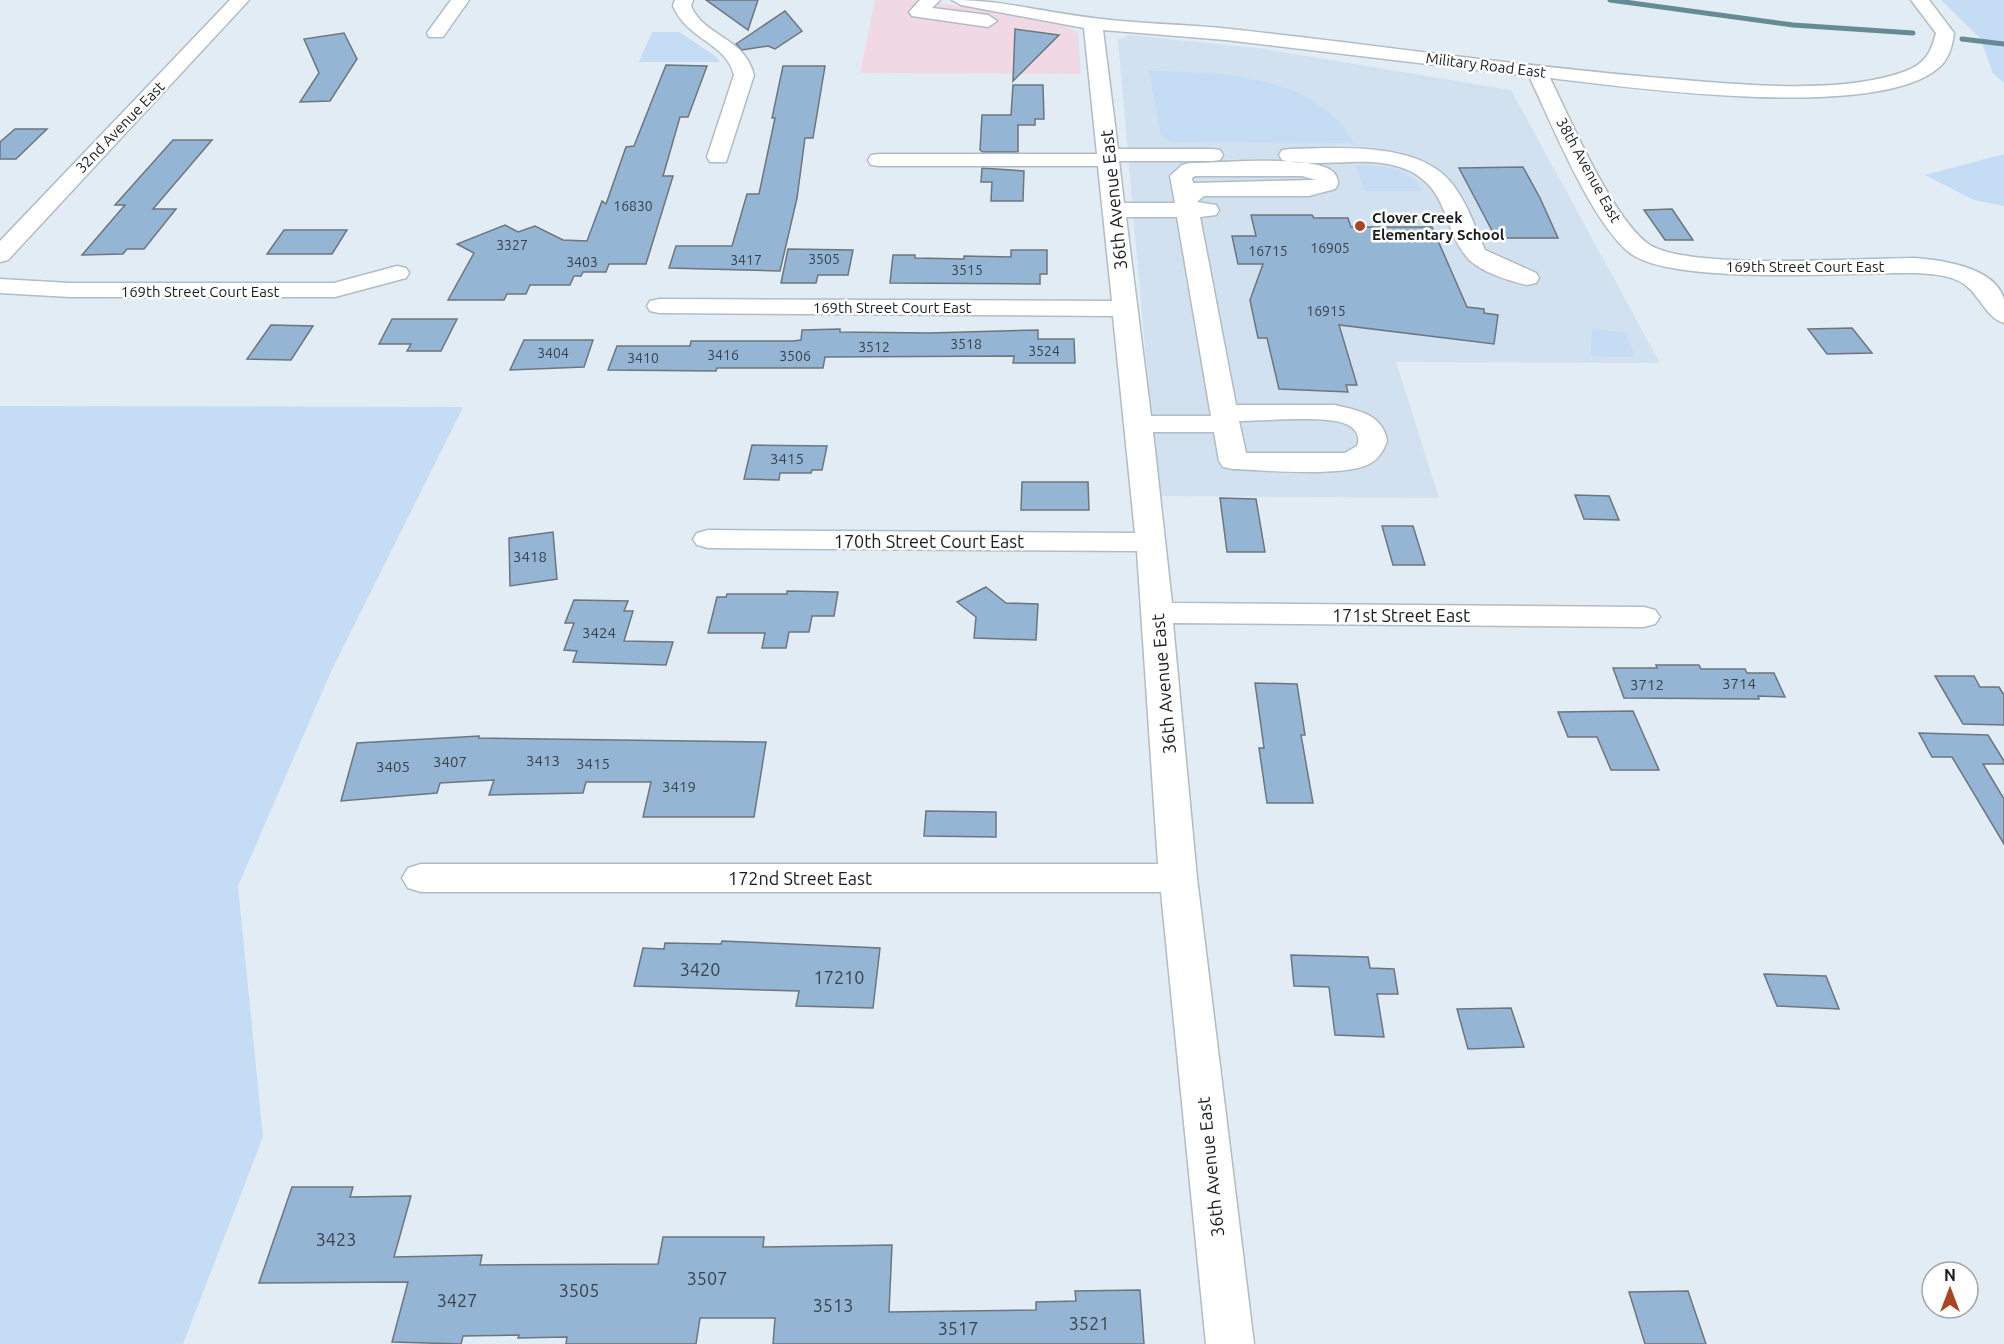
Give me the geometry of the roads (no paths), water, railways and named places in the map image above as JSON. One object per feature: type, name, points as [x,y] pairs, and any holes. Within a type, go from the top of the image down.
[{"type":"street","name":"32nd Avenue East","points":[[0,255],[240,0]]},
{"type":"street","points":[[436,33],[460,0]]},
{"type":"street","points":[[684,0],[682,6],[687,21],[732,51],[743,65],[744,75],[718,157]]},
{"type":"street","points":[[931,0],[918,12],[1001,23],[1017,10]]},
{"type":"street","name":"Military Road East","points":[[961,0],[1094,24],[1290,41],[1537,71],[1744,91],[1813,92],[1874,87],[1916,74],[1932,64],[1941,52],[1945,33],[1920,0]]},
{"type":"street","name":"36th Avenue East","points":[[1094,24],[1151,543],[1178,878],[1230,1344]]},
{"type":"street","name":"38th Avenue East","points":[[1537,71],[1622,231],[1638,248],[1654,257]]},
{"type":"street","points":[[879,160],[1343,155],[1406,163],[1436,178],[1445,190],[1475,253],[1482,259],[1527,278]]},
{"type":"street","points":[[1137,424],[1226,418],[1334,413],[1360,421],[1370,432],[1372,447],[1368,454],[1359,460],[1346,462],[1233,461],[1226,418],[1186,205],[1181,176],[1190,170],[1302,170],[1323,174],[1327,179],[1327,184],[1309,189],[1198,189],[1186,205]]},
{"type":"street","points":[[1114,210],[1186,205],[1247,210]]},
{"type":"street","name":"169th Street Court East","points":[[1654,257],[1715,265],[1901,266],[1956,272],[1968,276],[1980,285],[2004,315]]},
{"type":"street","name":"169th Street Court East","points":[[0,286],[105,291],[335,290],[397,273]]},
{"type":"street","name":"169th Street Court East","points":[[659,306],[1124,309]]},
{"type":"street","name":"170th Street Court East","points":[[708,539],[1151,543]]},
{"type":"street","name":"171st Street East","points":[[1157,613],[1644,617]]},
{"type":"street","name":"172nd Street East","points":[[421,878],[1178,878]]},
{"type":"waterway","points":[[1610,0],[1793,25],[1913,33]]},
{"type":"waterway","points":[[1962,39],[2004,44]]},
{"type":"place","name":"Clover Creek Elementary School","points":[[1360,226]]}]
